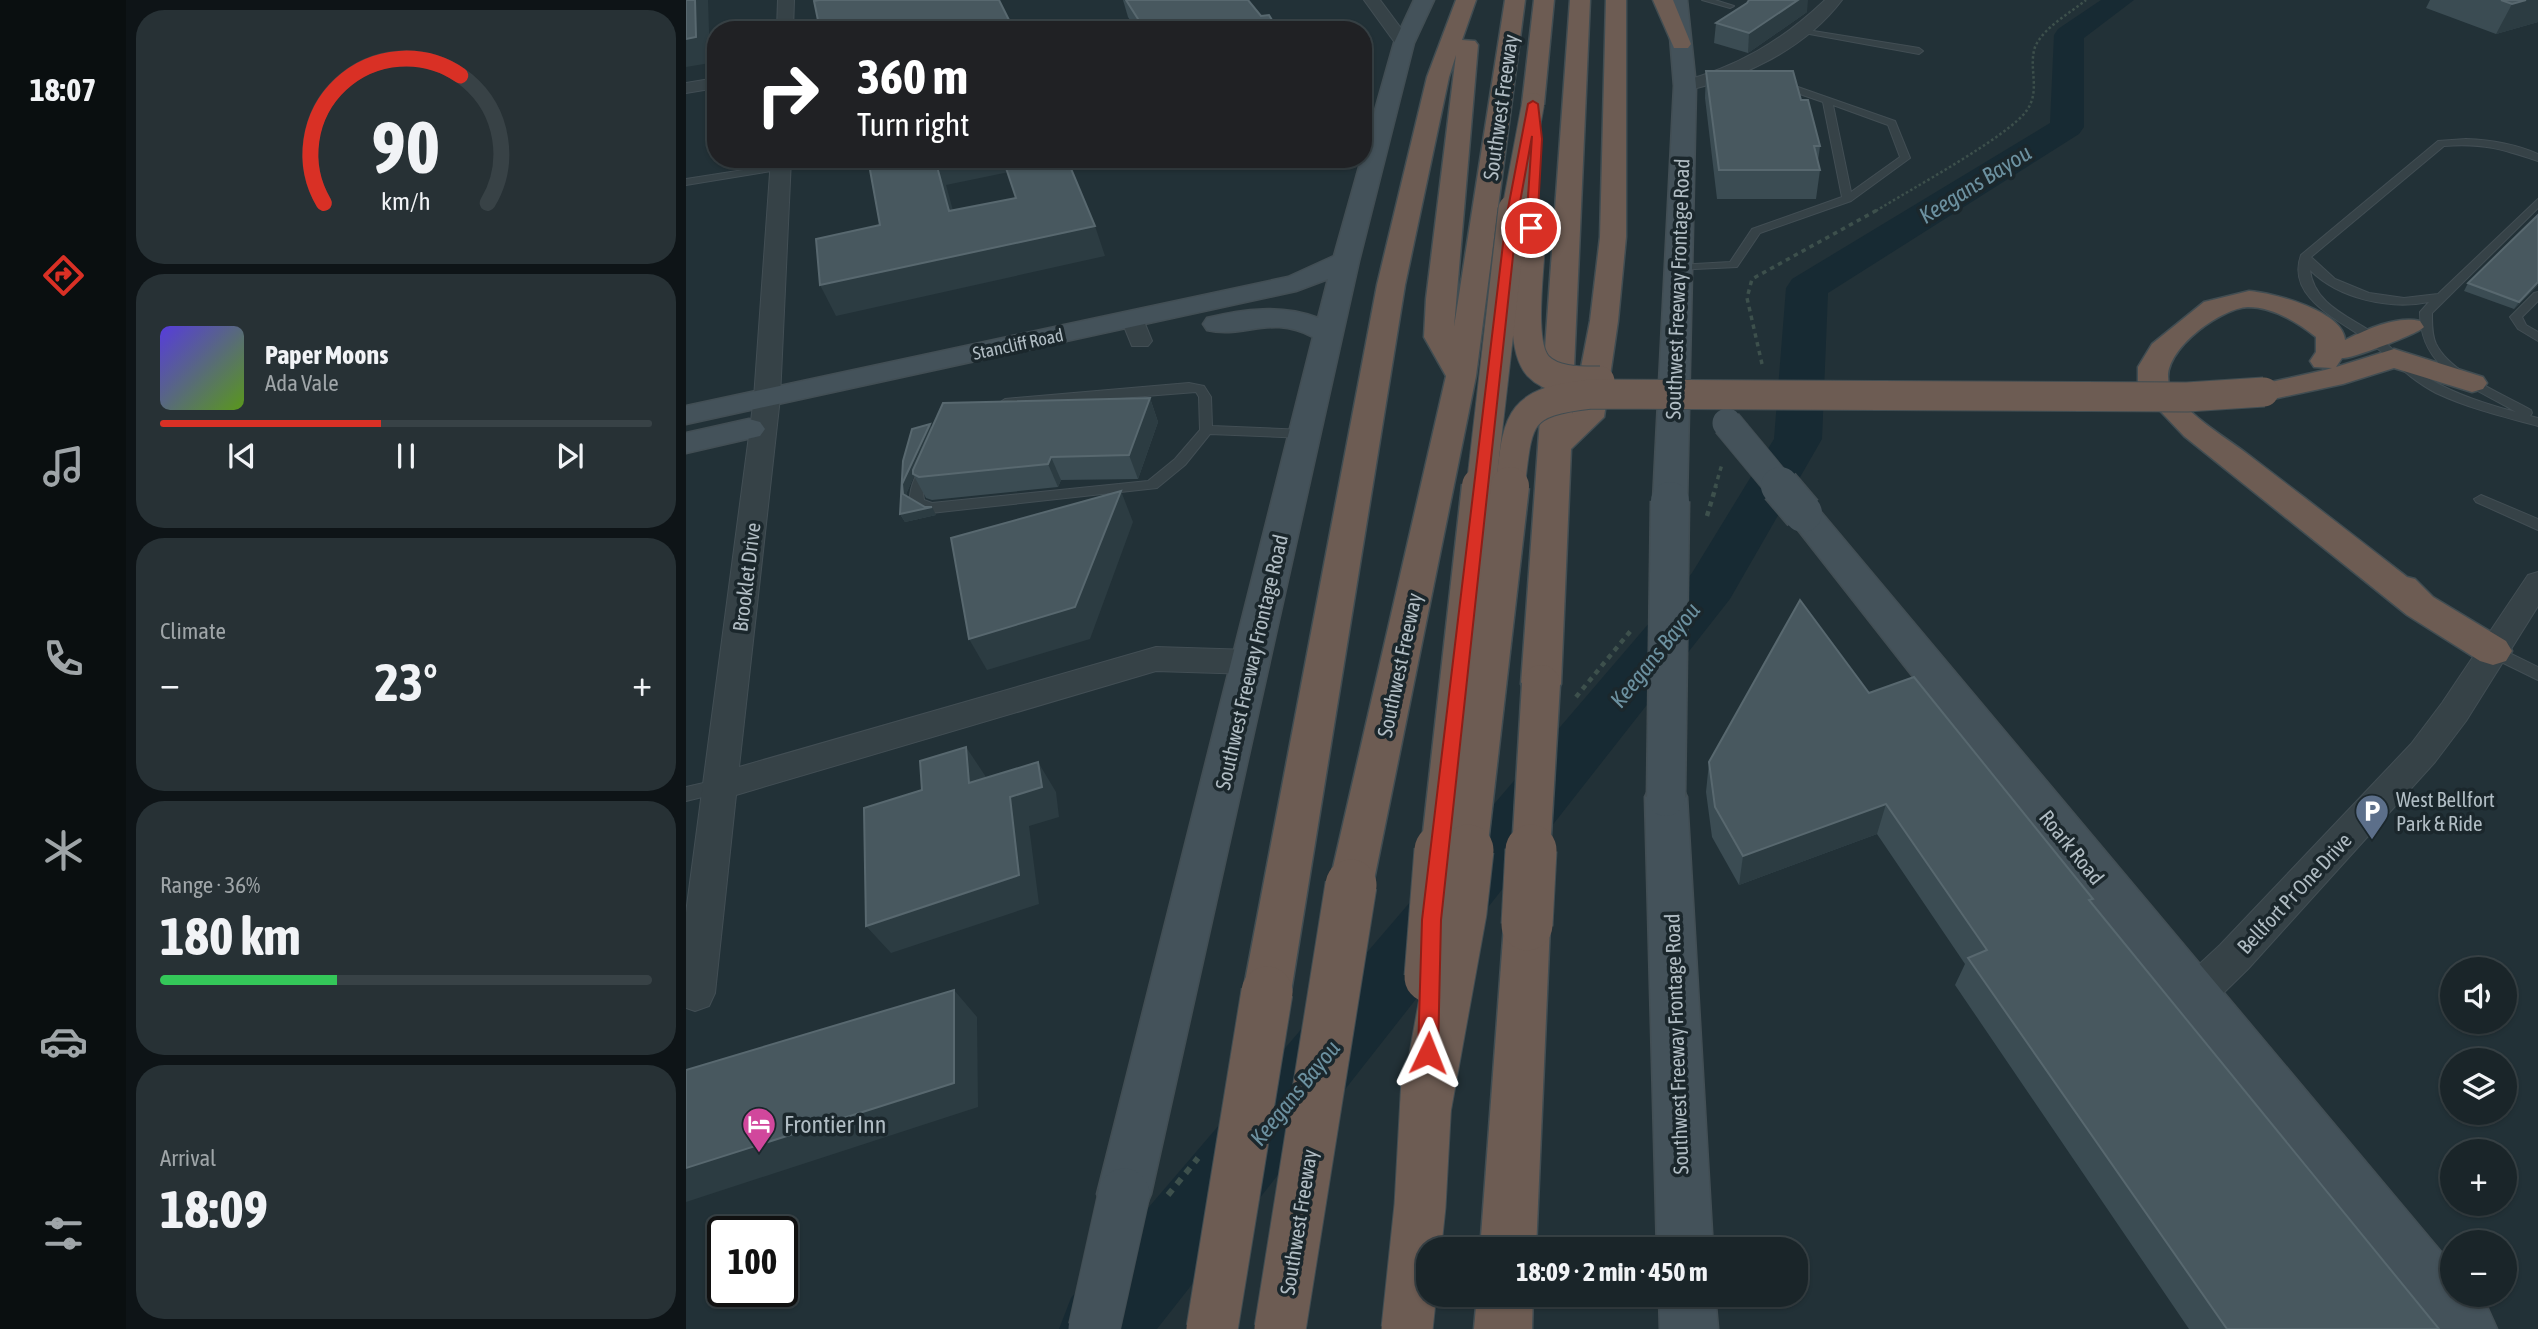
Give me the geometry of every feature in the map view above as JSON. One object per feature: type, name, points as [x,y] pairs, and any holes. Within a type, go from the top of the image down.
[{"type":"highway","points":[[1212,1329],[1267,992],[1391,285],[1438,78],[1466,0]]},
{"type":"highway","points":[[1461,376],[1439,337],[1440,299],[1475,0]]},
{"type":"highway","name":"Southwest Freeway","points":[[1280,1329],[1351,885],[1461,376],[1516,0]]},
{"type":"highway","points":[[1407,1329],[1420,1206],[1432,920],[1511,219],[1533,104],[1541,49],[1544,0]]},
{"type":"highway","points":[[1509,1237],[1580,0]]},
{"type":"highway","points":[[1554,446],[1588,417],[1607,300],[1615,190],[1616,0]]},
{"type":"highway","points":[[1663,0],[1681,44]]},
{"type":"highway","points":[[1533,104],[1537,139],[1529,334],[1530,354],[1535,365],[1546,372],[1577,381],[2259,386],[2325,360],[2383,348],[2472,383]]},
{"type":"highway","points":[[2325,360],[2331,352],[2330,334],[2307,316],[2268,302],[2244,299],[2222,304],[2203,315],[2162,349],[2152,363],[2153,383],[2161,394],[2315,508],[2420,606],[2493,651]]},
{"type":"highway","points":[[1426,1105],[1461,912],[1516,433],[1525,414],[1548,402],[1591,394],[2187,397],[2332,378],[2383,348],[2426,312]]},
{"type":"highway","points":[[1503,1329],[1504,1307]]},
{"type":"main road","name":"Southwest Freeway Frontage Road","points":[[1372,163],[1404,43],[1424,0]]},
{"type":"main road","name":"Southwest Freeway Frontage Road","points":[[1677,0],[1685,86],[1670,501],[1666,797],[1684,1237]]},
{"type":"main road","name":"Southwest Freeway Frontage Road","points":[[1094,1329],[1305,433],[1371,168]]},
{"type":"main road","name":"Stancliff Road","points":[[686,443],[766,412],[1137,330],[1296,283],[1346,261]]},
{"type":"main road","name":"Stancliff Road","points":[[1137,330],[1260,317],[1310,322],[1329,334]]},
{"type":"main road","name":"Roark Road","points":[[1674,367],[1727,423],[1803,513],[2193,996],[2469,1329]]},
{"type":"main road","name":"Stancliff Road","points":[[686,415],[766,412]]},
{"type":"main road","points":[[1688,1307],[1689,1329]]},
{"type":"street","points":[[785,21],[786,0]]},
{"type":"street","points":[[1372,0],[1404,43]]},
{"type":"street","points":[[1685,86],[1729,73],[1804,31],[1833,0]]},
{"type":"street","points":[[686,88],[707,84]]},
{"type":"street","name":"Brooklet Drive","points":[[695,993],[766,412],[781,168]]},
{"type":"street","name":"Bellfort Pr One Drive","points":[[2193,996],[2234,957],[2423,753],[2454,712],[2538,582]]},
{"type":"street","points":[[721,786],[1156,659],[1251,662]]},
{"type":"lane","points":[[1706,0],[1730,6]]},
{"type":"lane","points":[[1804,31],[1919,51]]},
{"type":"lane","points":[[1685,86],[1725,86]]},
{"type":"lane","points":[[1678,268],[1733,265],[1756,231],[1847,199],[1905,158],[1892,123],[1792,88],[1765,87]]},
{"type":"lane","points":[[1827,100],[1847,199]]},
{"type":"lane","points":[[2538,158],[2496,143],[2468,140],[2441,143],[2305,257],[2302,275],[2313,295],[2327,309],[2433,386],[2496,411],[2538,421]]},
{"type":"lane","points":[[686,182],[756,168]]},
{"type":"lane","points":[[2426,312],[2538,202]]},
{"type":"lane","points":[[2305,257],[2314,269],[2329,280],[2376,298],[2420,303],[2426,312],[2427,334],[2433,349],[2472,383],[2538,421]]},
{"type":"lane","points":[[2538,295],[2516,317],[2522,327],[2538,336]]},
{"type":"lane","points":[[936,448],[916,493],[917,502],[931,508],[1152,485],[1180,462],[1206,430],[1205,397],[1200,389],[1189,387],[986,405]]},
{"type":"lane","points":[[1206,430],[1305,433]]},
{"type":"lane","points":[[2481,499],[2538,525]]},
{"type":"lane","points":[[2493,651],[2538,674]]},
{"type":"lane","points":[[686,794],[721,786]]},
{"type":"building","points":[[686,0],[695,0],[696,37],[686,39]]},
{"type":"building","points":[[999,0],[1010,21],[818,21],[814,1]]},
{"type":"building","points":[[1126,0],[1248,0],[1261,16],[1269,15],[1273,21],[1139,21]]},
{"type":"building","points":[[1749,0],[1798,0],[1749,33],[1716,23]]},
{"type":"building","points":[[2501,0],[2526,0],[2512,4]]},
{"type":"building","points":[[1706,71],[1793,71],[1801,100],[1808,100],[1820,146],[1814,146],[1820,170],[1719,170]]},
{"type":"building","points":[[870,168],[937,168],[949,211],[1016,198],[1006,168],[1071,168],[1095,226],[820,285],[816,239],[880,225]]},
{"type":"building","points":[[2538,215],[2538,282],[2519,302],[2468,283]]},
{"type":"building","points":[[1150,398],[1129,455],[1051,457],[1048,464],[919,477],[913,474],[943,403]]},
{"type":"building","points":[[930,424],[902,484],[903,494],[925,507],[932,507],[900,514],[903,461],[912,429]]},
{"type":"building","points":[[1121,491],[1075,607],[969,639],[951,538]]},
{"type":"building","points":[[1800,600],[1869,693],[1914,677],[2093,899],[2089,900],[2439,1329],[2227,1329],[1968,958],[1987,950],[1886,804],[1743,856],[1715,807],[1709,762]]},
{"type":"building","points":[[966,747],[969,783],[1038,762],[1042,787],[1010,797],[1019,875],[866,926],[864,808],[922,790],[920,761]]},
{"type":"building","points":[[954,990],[954,1083],[686,1168],[686,1070]]},
{"type":"waterway","name":"Keegans Bayou","points":[[1102,1329],[1711,586],[1798,439],[1807,288],[2067,127],[2069,35],[2120,0]]},
{"type":"place","name":"West Bellfort Park & Ride","points":[[2372,841]]},
{"type":"place","name":"Frontier Inn","points":[[759,1154]]},
{"type":"route","points":[[1428,1053],[1432,920],[1485,438],[1511,219],[1533,104],[1537,139],[1531,228]]}]
